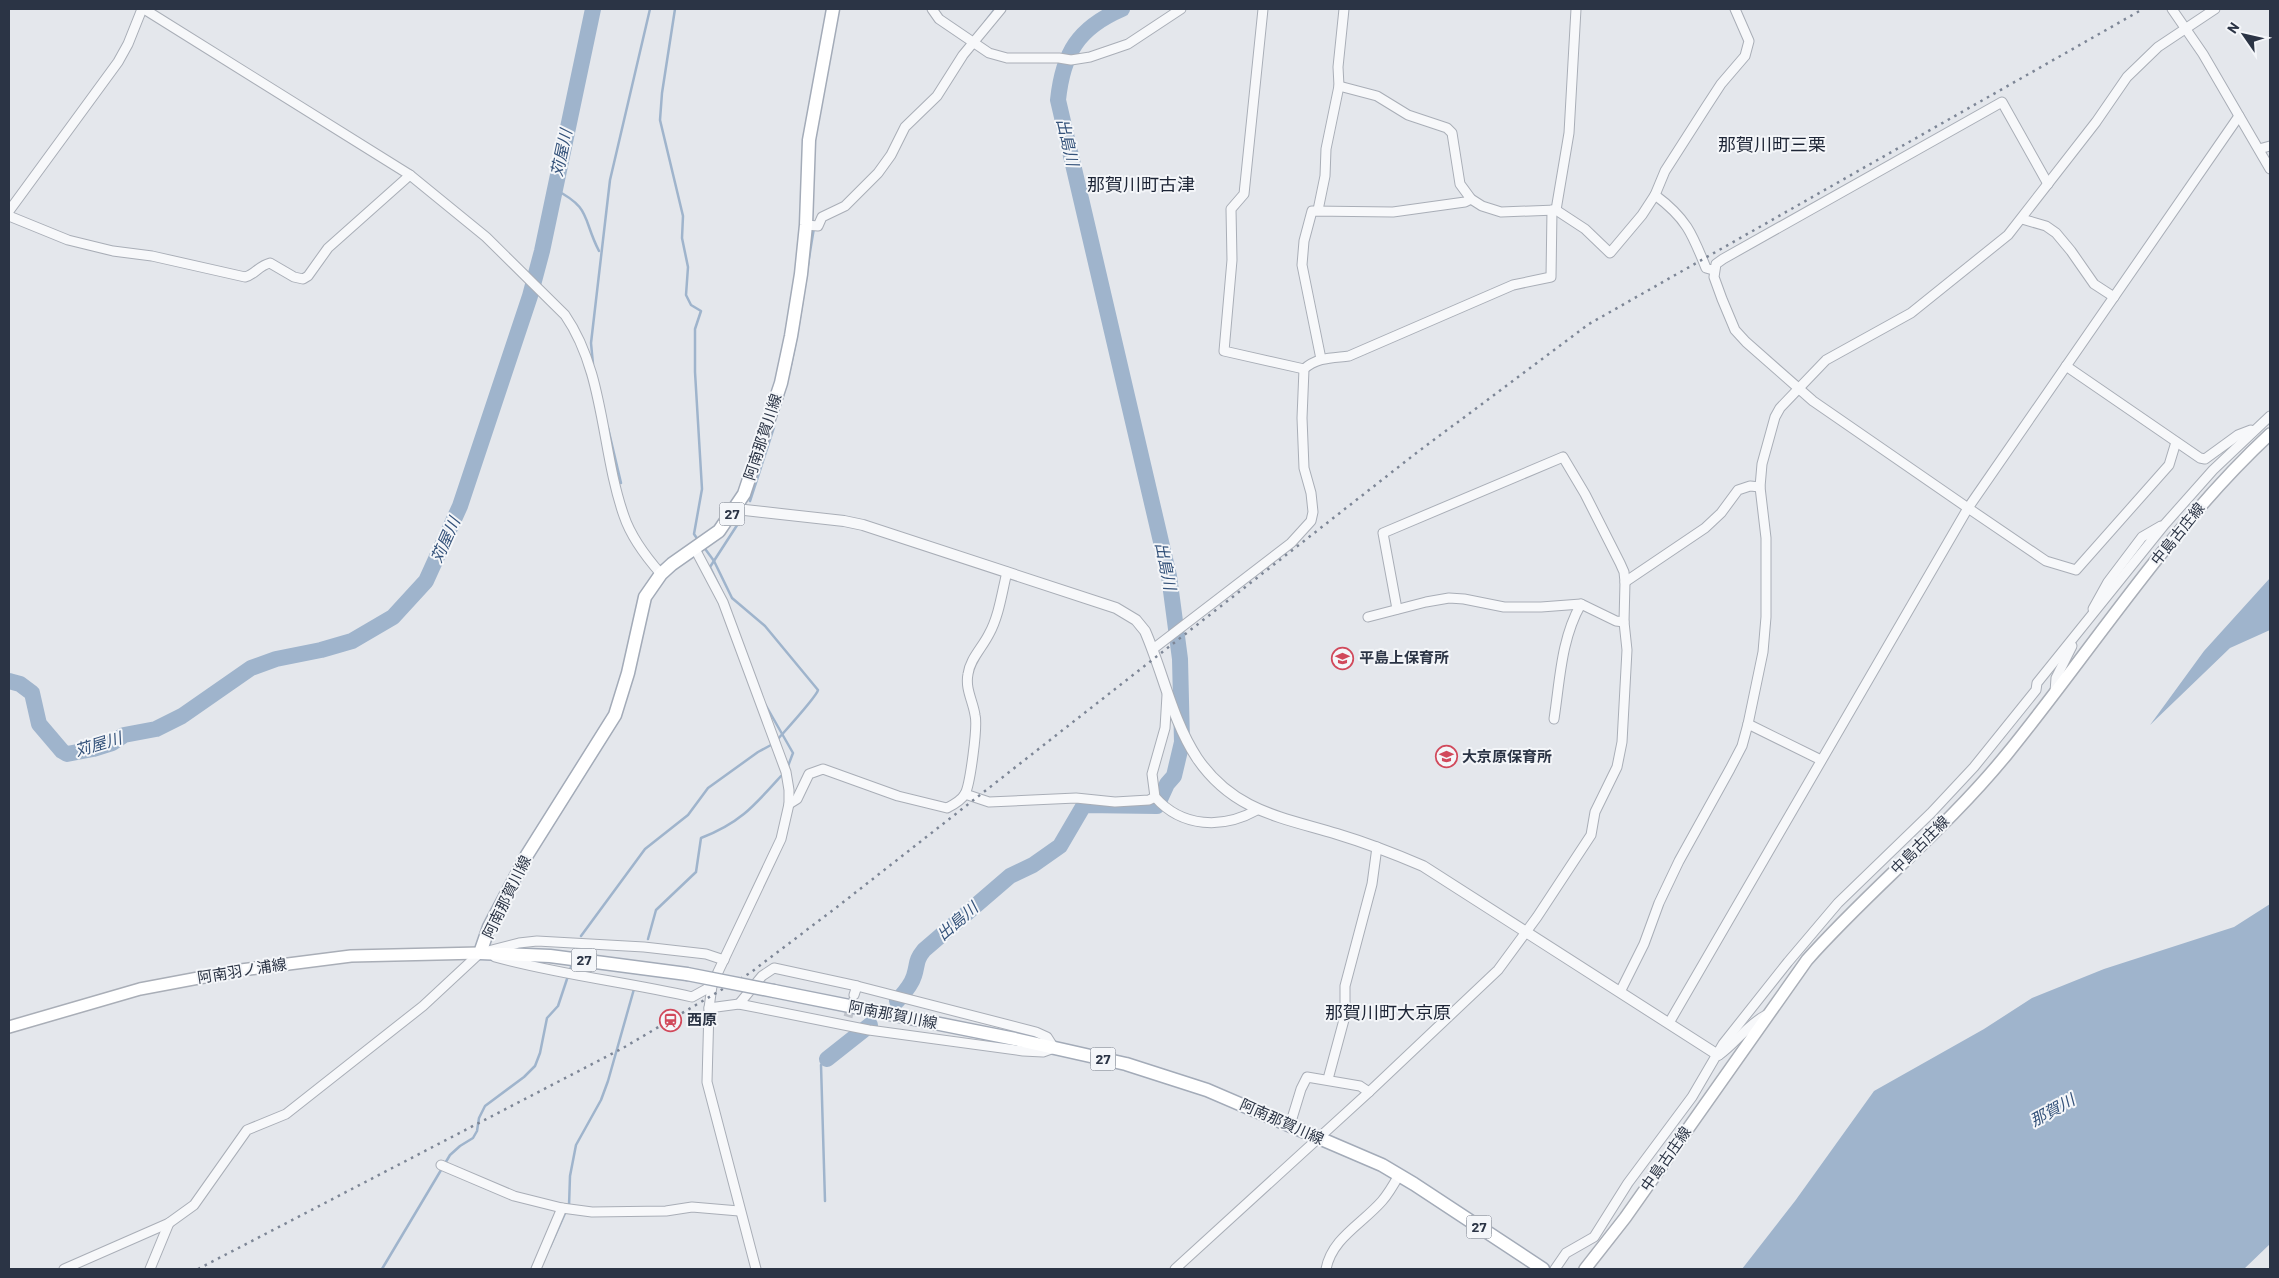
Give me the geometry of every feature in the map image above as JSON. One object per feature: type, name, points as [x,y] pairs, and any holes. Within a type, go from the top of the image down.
[{"type":"main road","name":"阿南那賀川線","points":[[833,9],[809,140],[811,226],[792,336],[781,383],[750,479],[736,509],[719,531],[672,564],[661,574],[645,597],[628,673],[615,715],[527,855],[489,927],[480,953],[550,956],[687,974],[1126,1064],[1207,1090],[1382,1165],[1543,1269]]},
{"type":"main road","name":"中島古庄線","points":[[1585,1269],[1625,1218],[1766,1015],[1807,960],[1825,939],[1966,799],[2006,756],[2196,510],[2238,463],[2270,434]]},
{"type":"main road","name":"阿南羽ノ浦線","points":[[9,1027],[140,989],[241,970],[351,956],[480,953]]},
{"type":"street","points":[[9,211],[118,62],[143,9],[410,175],[486,237],[565,315],[574,328],[588,366],[624,518],[648,559],[661,574]]},
{"type":"street","points":[[932,9],[940,19],[970,42],[989,53],[1007,58],[1067,59],[1090,57],[1128,44],[1181,9]]},
{"type":"street","points":[[811,226],[818,226],[822,217],[845,206],[878,173],[892,155],[905,127],[937,96],[970,42],[1001,9]]},
{"type":"street","points":[[1263,9],[1244,194],[1231,209],[1232,260],[1224,351],[1304,369]]},
{"type":"street","points":[[1318,210],[1325,176],[1326,149],[1339,86],[1338,67],[1344,9]]},
{"type":"street","points":[[1152,649],[1291,543],[1311,521],[1313,512],[1311,493],[1304,468],[1302,418],[1304,369],[1310,363],[1321,359],[1349,356],[1513,285],[1551,277],[1554,210],[1569,133],[1576,9]]},
{"type":"street","points":[[1339,86],[1377,96],[1408,115],[1447,128],[1452,133],[1460,184],[1471,198],[1482,206],[1500,212],[1554,210],[1584,229],[1610,253],[1642,216],[1655,195],[1665,171],[1721,84],[1745,56],[1749,41],[1735,9]]},
{"type":"street","points":[[2172,9],[2270,169]]},
{"type":"street","points":[[1620,992],[1644,944],[1659,903],[1679,861],[1742,746],[1748,724],[1763,652],[1766,617],[1766,538],[1760,487],[1762,464],[1775,417],[1798,387],[1826,360],[1911,313],[2008,235],[2096,122],[2127,77],[2158,47],[2215,9]]},
{"type":"street","points":[[2048,184],[2002,102],[1722,259],[1713,270],[1714,277],[1735,330],[1813,401],[2046,561],[2076,570],[2169,465],[2176,442]]},
{"type":"street","points":[[1669,1024],[1968,508],[2239,116]]},
{"type":"street","points":[[2259,149],[2270,146]]},
{"type":"street","points":[[9,216],[68,240],[113,251],[152,256],[245,277],[250,276],[261,265],[270,263],[294,277],[302,279],[308,276],[328,248],[410,175]]},
{"type":"street","points":[[1655,195],[1673,208],[1687,225],[1706,268],[1713,270]]},
{"type":"street","points":[[1321,359],[1302,265],[1304,241],[1312,211],[1393,212],[1465,202],[1471,198]]},
{"type":"street","points":[[2022,219],[2046,226],[2056,233],[2094,284],[2114,297]]},
{"type":"street","points":[[2066,366],[2200,458],[2205,459],[2238,435],[2258,426]]},
{"type":"street","points":[[1555,1269],[1566,1253],[1594,1237],[1628,1184],[1692,1097],[1724,1044],[1788,962],[1838,903],[1931,813],[1974,767],[2036,690],[2038,683],[2166,524],[2213,470],[2270,416]]},
{"type":"street","points":[[1175,1269],[1370,1092],[1498,970],[1576,860],[1591,835],[1595,812],[1617,768],[1622,742],[1627,650],[1624,622],[1624,572],[1585,494],[1563,457],[1384,532],[1397,609]]},
{"type":"street","points":[[1625,582],[1705,528],[1721,513],[1738,490],[1750,486],[1760,487]]},
{"type":"street","points":[[736,509],[844,521],[1116,608],[1136,620],[1145,631],[1175,713],[1196,756],[1212,778],[1257,810],[1281,819],[1377,847],[1423,866],[1718,1055]]},
{"type":"street","points":[[695,549],[723,602],[786,772],[789,790],[789,804],[781,839],[712,986],[710,1008],[707,1082],[739,1211],[756,1269]]},
{"type":"street","points":[[789,804],[797,799],[809,774],[822,770],[898,796],[947,808],[954,805],[965,794],[976,728],[976,716],[968,688],[968,674],[974,658],[990,634],[1007,572]]},
{"type":"street","points":[[1368,617],[1449,598],[1504,606],[1541,607],[1581,604],[1616,621],[1624,622]]},
{"type":"street","points":[[1554,719],[1570,623],[1581,604]]},
{"type":"street","points":[[2055,692],[2056,678],[2079,632]]},
{"type":"street","points":[[1167,692],[1165,728],[1152,774],[1155,797],[1177,816],[1194,822],[1228,822],[1244,818],[1257,810]]},
{"type":"street","points":[[1748,724],[1821,760]]},
{"type":"street","points":[[965,794],[981,800],[996,802],[1076,798],[1115,802],[1149,800],[1155,797]]},
{"type":"street","points":[[1328,1079],[1344,1016],[1346,986],[1372,884],[1377,847]]},
{"type":"street","points":[[64,1269],[169,1223],[194,1205],[247,1130],[286,1114],[423,1006],[480,953],[519,943],[537,941],[706,954],[724,960]]},
{"type":"street","points":[[480,953],[519,965],[640,985],[692,998],[712,986]]},
{"type":"street","points":[[710,1008],[739,1004],[847,1021],[864,1030],[1023,1051],[1043,1052],[1054,1048],[1047,1036],[1036,1032],[900,997],[855,990],[774,968],[762,976],[739,1004]]},
{"type":"street","points":[[1718,1055],[1730,1047],[1756,1020],[1766,1015]]},
{"type":"street","points":[[1290,1125],[1301,1089],[1307,1077],[1328,1079],[1360,1086],[1370,1092]]},
{"type":"street","points":[[444,1166],[514,1196],[592,1212],[666,1211],[692,1206],[739,1211]]},
{"type":"street","points":[[1326,1269],[1328,1256],[1338,1243],[1382,1202],[1399,1175]]},
{"type":"street","points":[[536,1269],[566,1208]]},
{"type":"street","points":[[150,1269],[169,1223]]},
{"type":"water","points":[[2270,578],[2270,630],[2230,648],[2150,725],[2204,651]]},
{"type":"water","name":"那賀川","points":[[2270,904],[2270,1244],[2244,1269],[1742,1269],[1795,1201],[1874,1091],[1984,1029],[2032,998],[2104,969],[2234,927]]},
{"type":"waterway","name":"苅屋川","points":[[9,681],[20,684],[32,693],[39,724],[62,751],[67,754],[93,749],[112,743],[124,735],[156,729],[182,716],[251,668],[276,659],[321,650],[352,641],[393,617],[426,581],[460,506],[530,296],[542,251],[593,9]]},
{"type":"waterway","points":[[593,364],[591,343],[610,180],[650,9]]},
{"type":"waterway","points":[[675,9],[662,93],[660,120],[683,216],[682,238],[688,267],[686,295],[691,305],[701,311],[695,329],[695,372],[702,489],[694,534],[698,540]]},
{"type":"waterway","points":[[985,22],[995,9]]},
{"type":"waterway","name":"出島川","points":[[897,1001],[911,983],[918,960],[924,950],[1010,876],[1033,865],[1060,846],[1084,805],[1157,806],[1167,784],[1174,776],[1182,742],[1180,659],[1169,576],[1058,100],[1064,69],[1075,44],[1094,25],[1122,9]]},
{"type":"waterway","points":[[554,189],[575,202],[580,208],[599,251]]},
{"type":"waterway","points":[[778,412],[791,367],[814,228]]},
{"type":"waterway","points":[[750,501],[774,427]]},
{"type":"waterway","points":[[608,428],[621,483]]},
{"type":"waterway","points":[[723,594],[710,567],[743,516]]},
{"type":"waterway","points":[[703,546],[714,561],[732,598],[765,626],[818,690],[807,706],[778,739]]},
{"type":"waterway","points":[[765,704],[793,753],[788,766]]},
{"type":"waterway","points":[[581,936],[645,849],[688,815],[708,788],[758,752],[771,745]]},
{"type":"waterway","points":[[648,939],[656,910],[696,872],[701,838],[726,826],[746,813],[781,776]]},
{"type":"waterway","points":[[382,1269],[450,1155],[473,1138],[485,1106],[524,1077],[535,1066],[540,1053],[547,1018],[558,1006],[571,967]]},
{"type":"waterway","points":[[569,1206],[570,1176],[576,1145],[601,1100],[634,989]]},
{"type":"waterway","name":"出島川","points":[[827,1059],[870,1025]]},
{"type":"waterway","points":[[825,1201],[821,1065],[827,1059]]},
{"type":"waterway","points":[[550,1247],[566,1211]]},
{"type":"tunnel","points":[[848,1017],[854,995]]},
{"type":"railway","points":[[198,1269],[623,1048],[750,973],[1415,454],[1589,324],[2143,9]]},
{"type":"place","name":"平島上保育所","points":[[1343,658]]},
{"type":"place","name":"大京原保育所","points":[[1446,757]]},
{"type":"place","name":"西原","points":[[671,1020]]},
{"type":"district","name":"那賀川町三栗","points":[[1772,145]]},
{"type":"district","name":"那賀川町古津","points":[[1141,185]]},
{"type":"district","name":"那賀川町大京原","points":[[1388,1013]]}]
